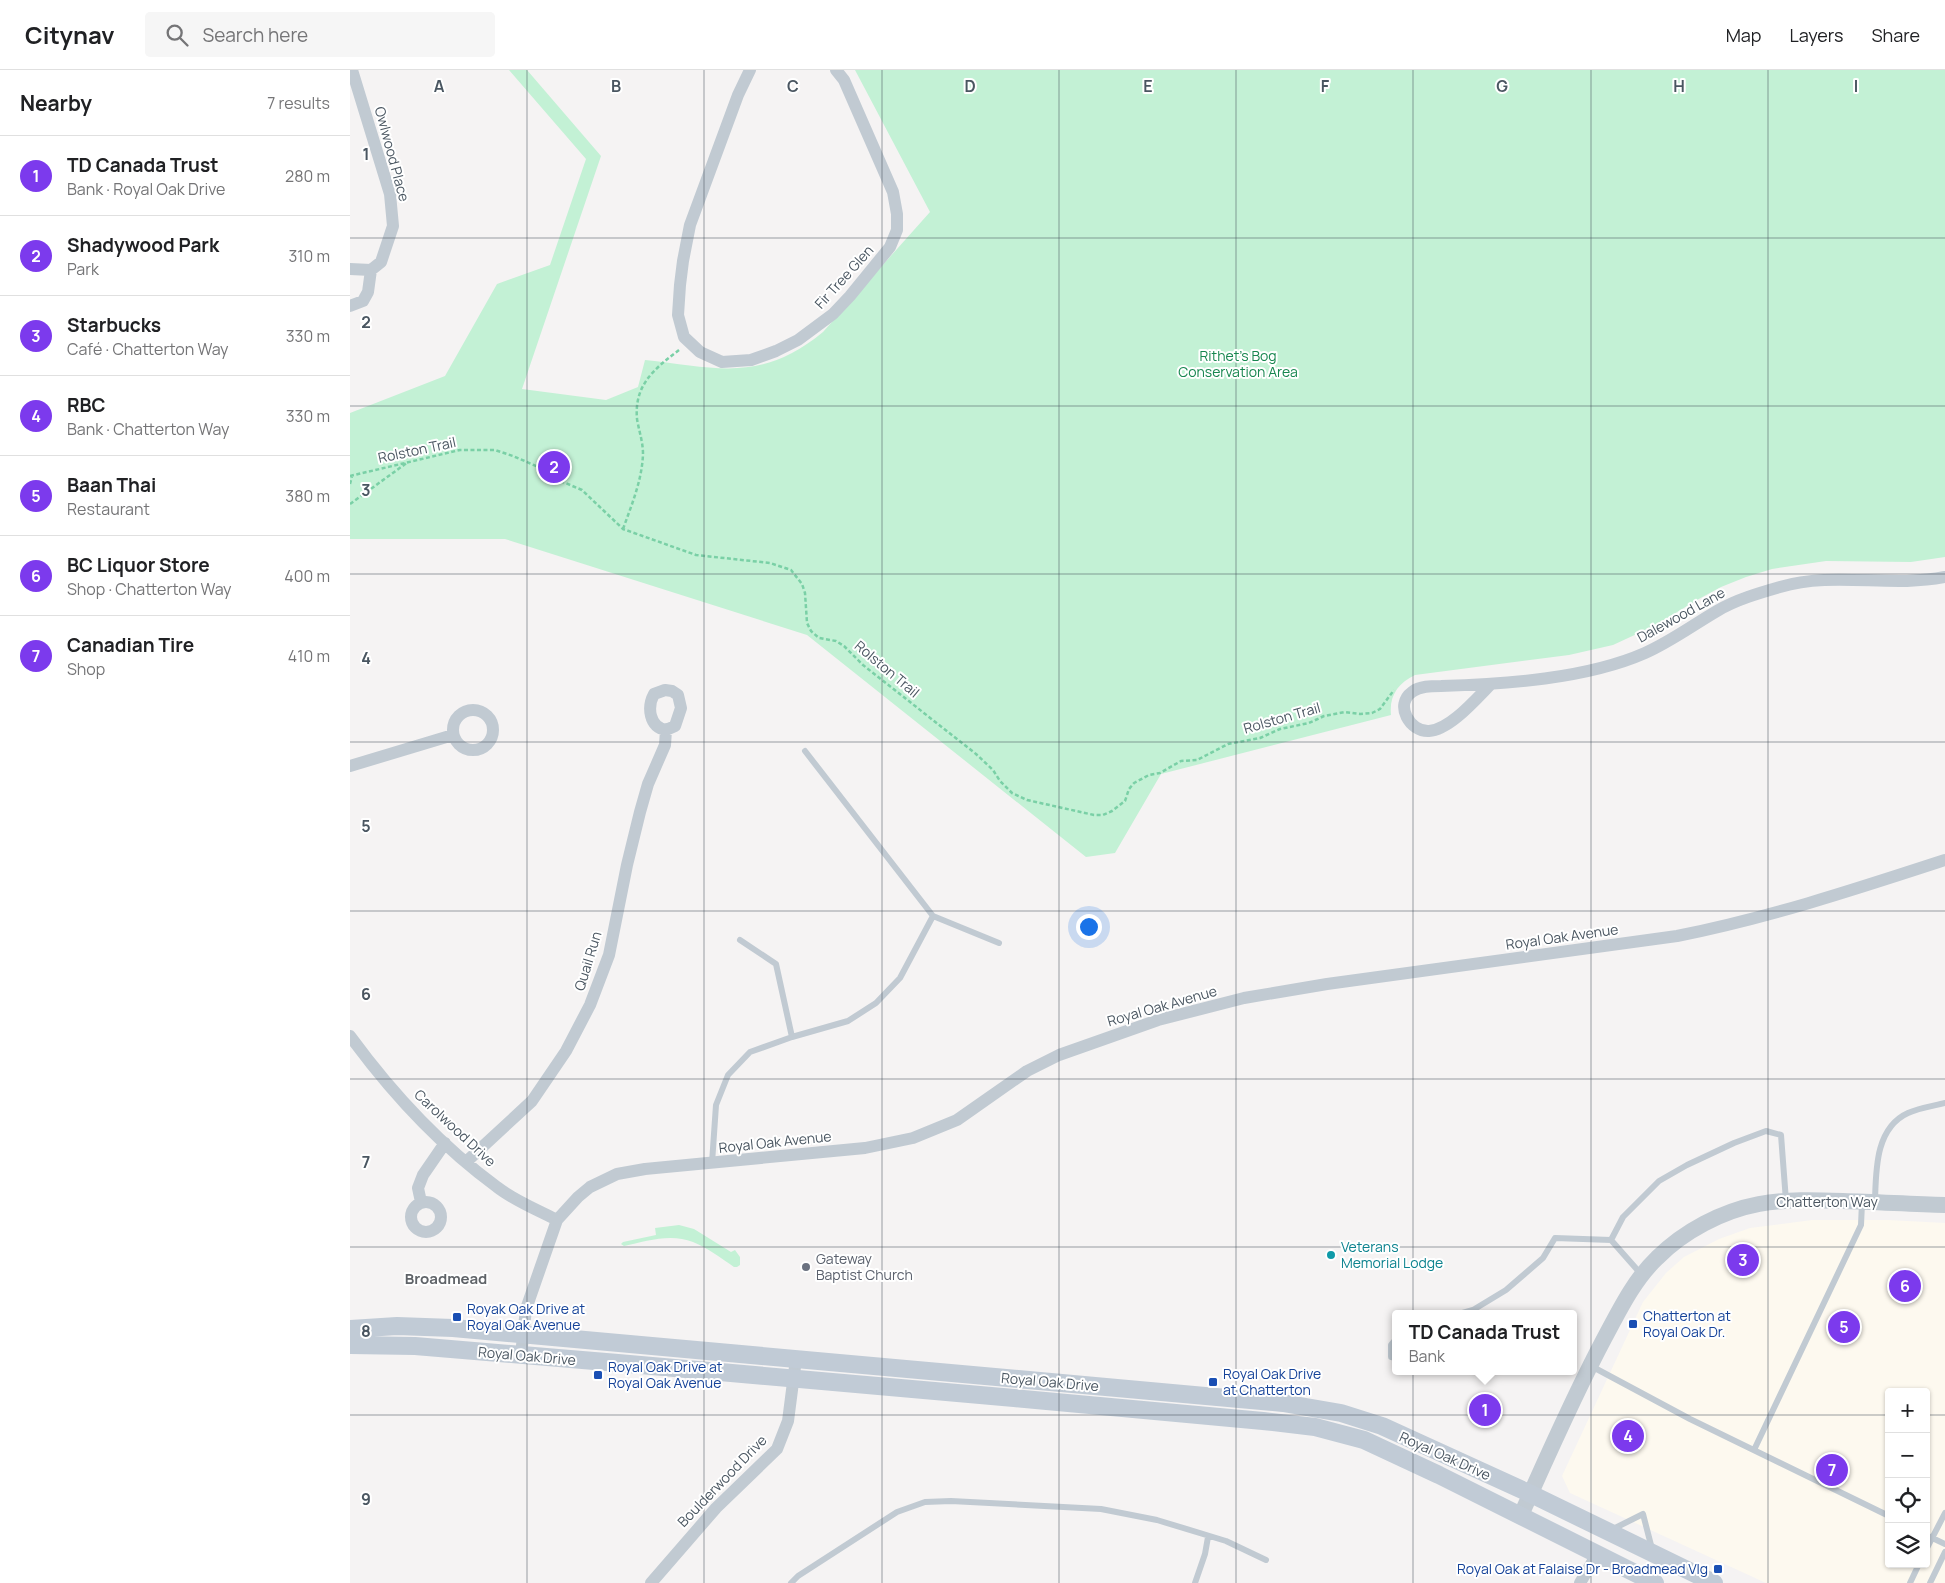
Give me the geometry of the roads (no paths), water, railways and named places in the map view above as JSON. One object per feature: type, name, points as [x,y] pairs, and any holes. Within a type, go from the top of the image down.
[{"type":"main road","name":"Royal Oak Drive","points":[[350,1329],[406,1326],[453,1328],[1273,1402],[1341,1413],[1382,1426],[1531,1494],[1714,1583]]},
{"type":"main road","name":"Royal Oak Drive","points":[[350,1345],[415,1346],[521,1355],[1014,1398],[1264,1421],[1315,1428],[1364,1440],[1655,1583]]},
{"type":"street","name":"Owlwood Place","points":[[350,306],[363,301],[368,292],[371,270],[381,262],[393,226],[390,194],[352,70]]},
{"type":"street","name":"Fir Tree Glen","points":[[750,70],[738,95],[690,225],[683,261],[678,315],[684,337],[700,352],[722,362],[751,360],[776,351],[798,340],[833,314],[890,247],[898,230],[893,192],[844,80],[836,70]]},
{"type":"street","points":[[350,269],[371,270]]},
{"type":"street","name":"Dalewood Lane","points":[[1491,684],[1441,729],[1428,731],[1416,728],[1407,720],[1404,708],[1405,700],[1412,692],[1426,686],[1491,684],[1578,673],[1613,666],[1646,652],[1718,610],[1748,597],[1781,587],[1811,580],[1837,579],[1894,582],[1945,577]]},
{"type":"street","name":"Quail Run","points":[[466,1162],[532,1101],[566,1051],[590,1005],[609,954],[626,865],[648,784],[665,745],[666,730]]},
{"type":"street","points":[[350,766],[453,735]]},
{"type":"street","name":"Royal Oak Avenue","points":[[521,1355],[526,1309],[558,1220],[578,1197],[590,1187],[617,1174],[645,1169],[865,1148],[913,1138],[958,1120],[1027,1071],[1059,1055],[1158,1020],[1209,1006],[1252,996],[1319,985],[1677,936],[1793,909],[1945,860]]},
{"type":"street","name":"Carolwood Drive","points":[[350,1036],[380,1076],[466,1162],[498,1188],[558,1220]]},
{"type":"street","points":[[421,1202],[418,1188],[423,1175],[445,1143]]},
{"type":"street","name":"Chatterton Way","points":[[1521,1516],[1590,1365],[1622,1306],[1642,1275],[1675,1242],[1699,1226],[1733,1211],[1759,1204],[1786,1201],[1945,1205]]},
{"type":"street","name":"Boulderwood Drive","points":[[651,1583],[716,1508],[777,1449],[788,1421],[796,1359]]},
{"type":"street","points":[[1580,1583],[1597,1554]]},
{"type":"lane","points":[[805,751],[933,916],[999,943]]},
{"type":"lane","points":[[712,1163],[716,1105],[728,1075],[750,1052],[848,1020],[876,1003],[900,978],[933,916]]},
{"type":"lane","points":[[740,940],[776,964],[792,1037]]},
{"type":"lane","points":[[1754,1450],[1861,1225],[1869,1202],[1880,1149],[1891,1125],[1908,1113],[1945,1102]]},
{"type":"lane","points":[[1611,1240],[1624,1217],[1659,1181],[1726,1146],[1766,1130],[1781,1135],[1786,1201]]},
{"type":"lane","points":[[1474,1310],[1506,1290],[1543,1258],[1555,1238],[1611,1240],[1642,1275]]},
{"type":"lane","points":[[1392,1344],[1392,1357]]},
{"type":"lane","points":[[1590,1365],[1690,1420],[1885,1514]]},
{"type":"lane","points":[[791,1583],[798,1576],[897,1512],[925,1502],[951,1501],[1101,1509],[1157,1520],[1226,1541],[1266,1560]]},
{"type":"lane","points":[[1930,1535],[1945,1513]]},
{"type":"lane","points":[[1608,1531],[1644,1514],[1653,1553]]},
{"type":"lane","points":[[1930,1536],[1945,1544]]},
{"type":"lane","points":[[1195,1583],[1205,1554],[1208,1537]]},
{"type":"lane","points":[[1930,1583],[1945,1552]]},
{"type":"lane","points":[[1910,1583],[1917,1568]]},
{"type":"place","name":"Shadywood Park","points":[[554,467]]},
{"type":"place","name":"Veterans Memorial Lodge","points":[[1331,1255]]},
{"type":"place","name":"Starbucks","points":[[1743,1260]]},
{"type":"place","name":"Gateway Baptist Church","points":[[806,1267]]},
{"type":"place","name":"BC Liquor Store","points":[[1905,1286]]},
{"type":"place","name":"Royak Oak Drive at Royal Oak Avenue","points":[[457,1317]]},
{"type":"place","name":"Chatterton at Royal Oak Dr.","points":[[1633,1324]]},
{"type":"place","name":"Baan Thai","points":[[1844,1327]]},
{"type":"place","name":"Royal Oak Drive at Royal Oak Avenue","points":[[598,1375]]},
{"type":"place","name":"Royal Oak Drive at Chatterton","points":[[1213,1382]]},
{"type":"place","name":"TD Canada Trust","points":[[1485,1410]]},
{"type":"place","name":"RBC","points":[[1628,1436]]},
{"type":"place","name":"Canadian Tire","points":[[1832,1470]]},
{"type":"place","name":"Royal Oak at Falaise Dr - Broadmead Vlg","points":[[1718,1569]]},
{"type":"district","name":"Broadmead","points":[[446,1279]]},
{"type":"park label","name":"Rithet's Bog Conservation Area","points":[[1238,364]]}]
